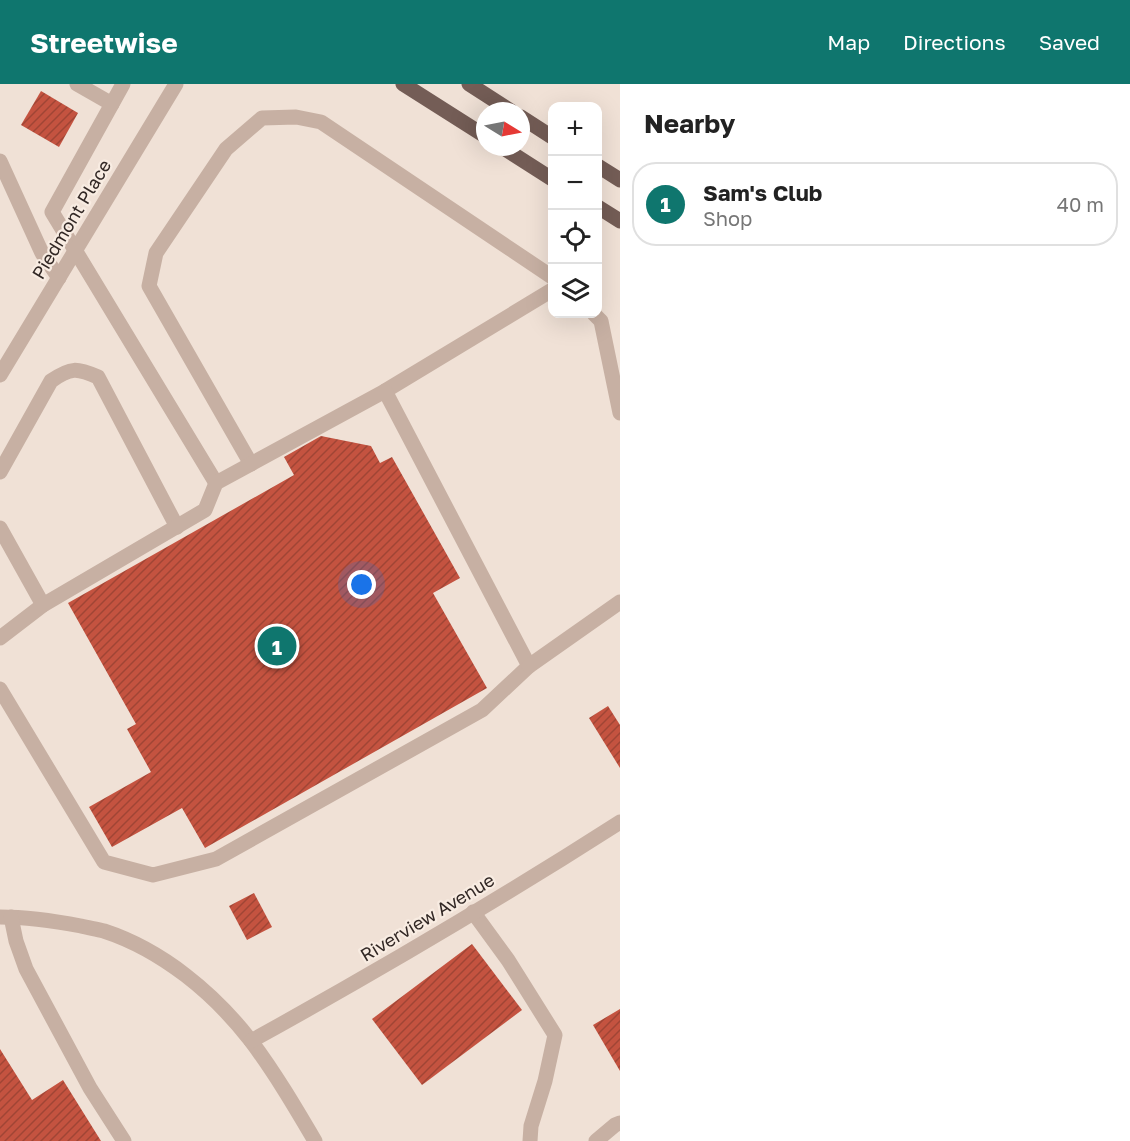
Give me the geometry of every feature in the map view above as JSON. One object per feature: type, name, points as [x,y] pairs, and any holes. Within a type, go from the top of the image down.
[{"type":"main road","points":[[404,84],[476,130]]},
{"type":"main road","points":[[469,84],[497,102]]},
{"type":"main road","points":[[530,123],[548,134]]},
{"type":"main road","points":[[516,156],[548,176]]},
{"type":"main road","points":[[602,169],[620,180]]},
{"type":"main road","points":[[602,210],[620,221]]},
{"type":"street","points":[[77,84],[119,91]]},
{"type":"street","points":[[97,84],[119,91]]},
{"type":"street","name":"Piedmont Place","points":[[0,375],[176,84]]},
{"type":"street","points":[[119,91],[52,212],[216,483]]},
{"type":"street","points":[[251,464],[149,286],[156,253],[213,167],[226,149],[262,118],[296,117],[321,122],[548,274]]},
{"type":"street","points":[[0,161],[42,253],[59,278]]},
{"type":"street","points":[[0,638],[43,605],[205,510],[216,483],[385,391],[548,292]]},
{"type":"street","points":[[598,318],[601,321],[620,413]]},
{"type":"street","points":[[0,472],[51,381],[64,372],[80,369],[98,377],[177,526]]},
{"type":"street","points":[[385,391],[529,666]]},
{"type":"street","points":[[0,528],[43,605]]},
{"type":"street","points":[[0,690],[104,862],[153,876],[216,859],[482,710],[529,666],[620,602]]},
{"type":"street","name":"Riverview Avenue","points":[[251,1041],[340,992],[544,871],[620,822]]},
{"type":"street","points":[[473,912],[508,960],[555,1035],[545,1081],[531,1126],[530,1141]]},
{"type":"street","points":[[124,1141],[90,1088],[26,969],[6,917],[103,930],[136,944],[167,962],[225,1011],[251,1041],[282,1086],[315,1141]]},
{"type":"street","points":[[596,1141],[620,1123]]},
{"type":"building","points":[[41,91],[78,113],[59,147],[21,125]]},
{"type":"building","points":[[321,436],[371,446],[380,463],[392,457],[460,578],[433,593],[487,688],[205,848],[182,808],[112,847],[89,807],[151,772],[127,729],[136,724],[68,603],[294,475],[284,457]]},
{"type":"building","points":[[608,706],[620,725],[620,768],[589,718]]},
{"type":"building","points":[[254,893],[272,927],[247,940],[229,906]]},
{"type":"building","points":[[472,944],[522,1010],[422,1085],[372,1019]]},
{"type":"building","points":[[620,1009],[620,1071],[593,1025]]},
{"type":"building","points":[[0,1049],[32,1100],[63,1080],[101,1141],[0,1141]]},
{"type":"place","name":"Sam's Club","points":[[277,646]]}]
